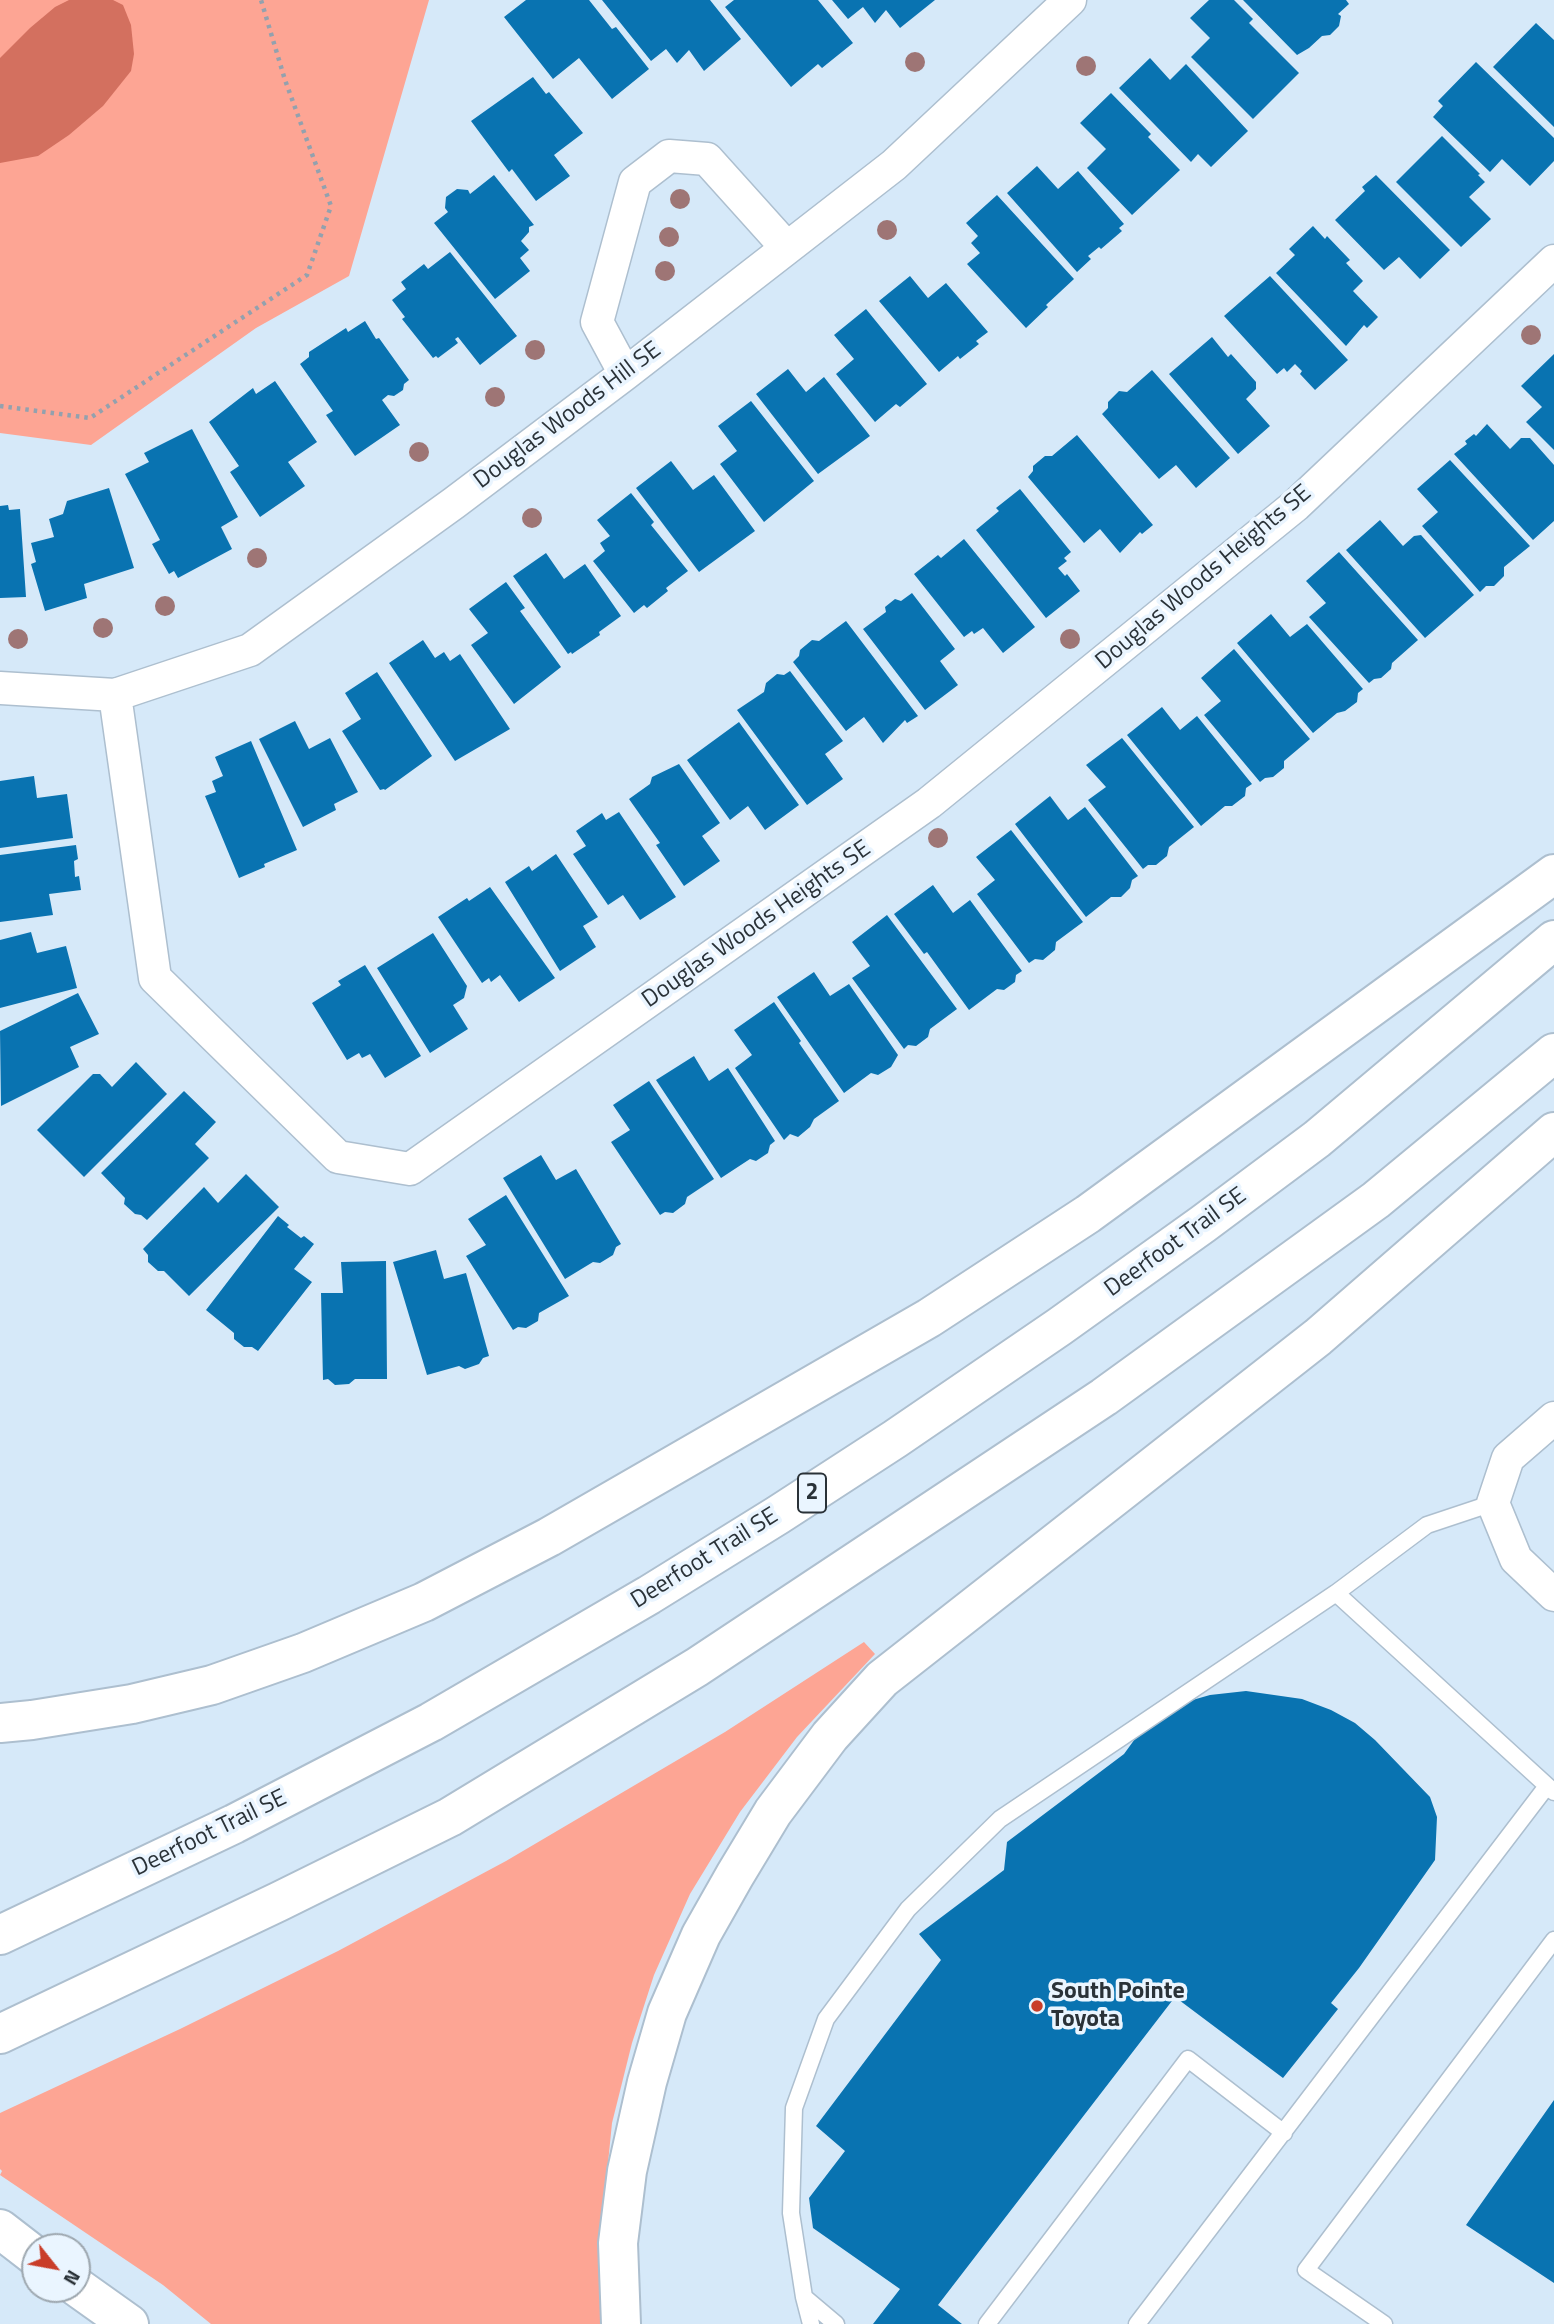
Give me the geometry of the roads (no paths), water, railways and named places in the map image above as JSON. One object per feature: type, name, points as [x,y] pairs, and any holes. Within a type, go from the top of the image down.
[{"type":"highway","points":[[0,1723],[132,1704],[212,1685],[303,1653],[424,1602],[549,1537],[929,1318],[1088,1214],[1554,874]]},
{"type":"highway","name":"Deerfoot Trail SE","points":[[0,1935],[234,1824],[431,1722],[649,1595],[788,1508],[906,1432],[1203,1224],[1317,1139],[1554,940]]},
{"type":"highway","points":[[0,2034],[450,1817],[697,1667],[1104,1397],[1376,1200],[1554,1053]]},
{"type":"highway","points":[[621,2324],[618,2243],[627,2171],[647,2082],[667,2013],[701,1935],[772,1812],[830,1736],[882,1679],[1318,1337],[1554,1132]]},
{"type":"highway","points":[[0,2229],[21,2245]]},
{"type":"highway","points":[[91,2297],[129,2324]]},
{"type":"street","name":"Douglas Woods Hill SE","points":[[0,688],[115,695],[250,649],[454,503],[894,165],[1070,0]]},
{"type":"street","points":[[625,374],[597,322],[635,182],[669,156],[707,159],[786,248]]},
{"type":"street","name":"Douglas Woods Heights SE","points":[[115,695],[155,978],[338,1157],[410,1169],[929,803],[1296,505],[1554,261]]},
{"type":"street","points":[[1554,1418],[1508,1458],[1493,1503],[1516,1559],[1554,1595]]},
{"type":"lane","points":[[811,2324],[790,2213],[794,2108],[826,2020],[908,1909],[1000,1819],[1336,1593],[1427,1525],[1493,1503]]},
{"type":"lane","points":[[1137,2324],[1550,1789],[1336,1593]]},
{"type":"lane","points":[[1384,2324],[1306,2270],[1554,1940]]},
{"type":"lane","points":[[987,2324],[1188,2059],[1284,2133]]},
{"type":"lane","points":[[804,2297],[836,2324]]},
{"type":"place","name":"South Pointe Toyota","points":[[1037,2006]]}]
